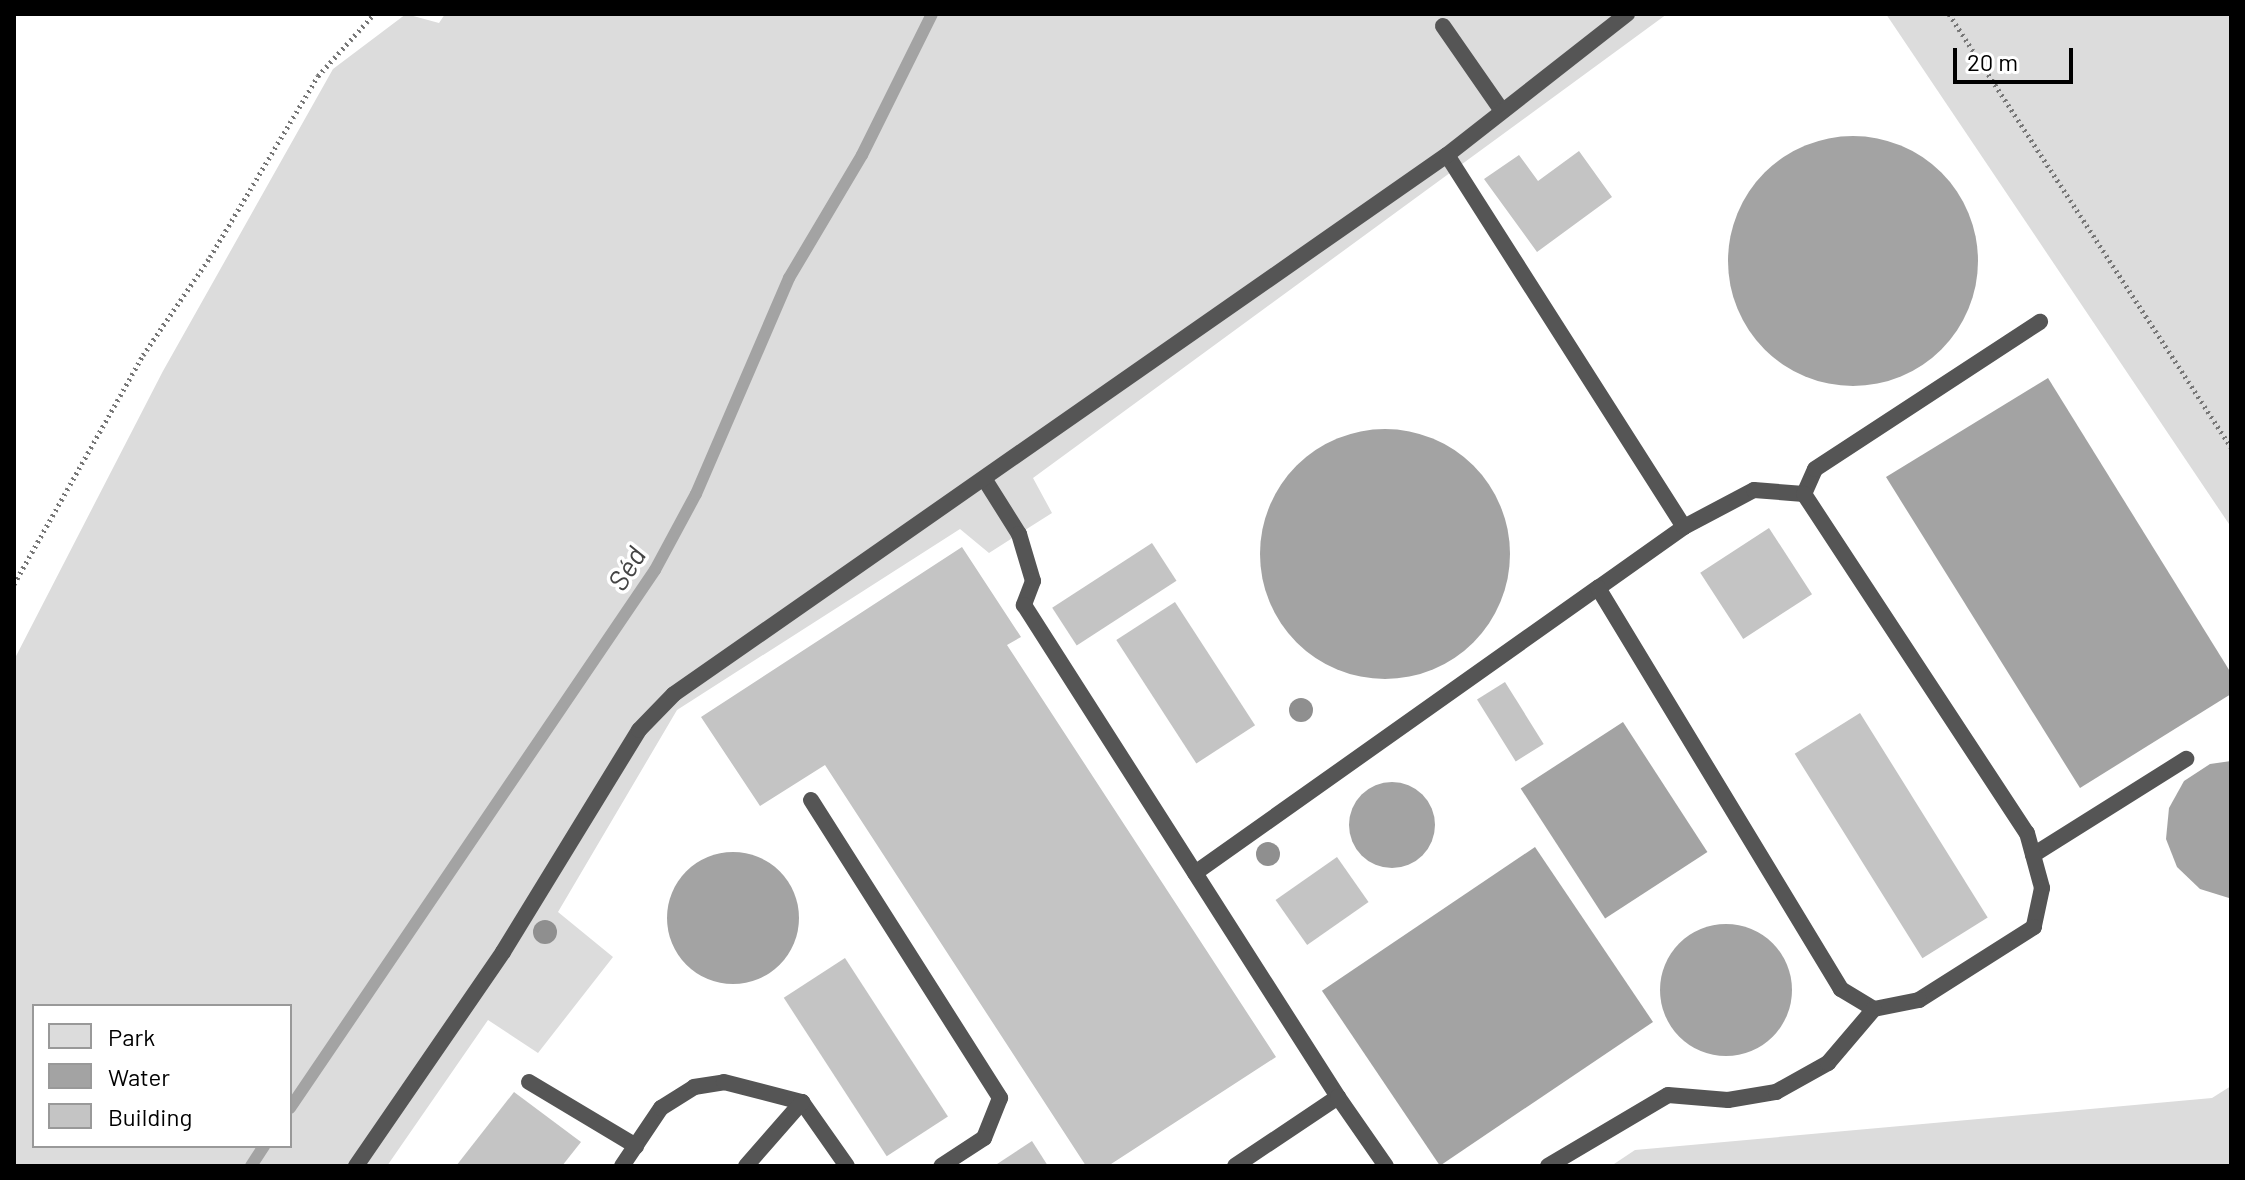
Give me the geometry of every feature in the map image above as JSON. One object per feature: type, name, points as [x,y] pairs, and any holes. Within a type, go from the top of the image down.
[{"type":"lane","points":[[356,1166],[503,952],[639,730],[674,694],[1447,155],[1627,14]]},
{"type":"lane","points":[[1443,26],[1502,111]]},
{"type":"lane","points":[[1447,155],[1684,527]]},
{"type":"lane","points":[[1804,494],[1815,469],[2040,322]]},
{"type":"lane","points":[[985,480],[1019,534],[1033,581],[1024,605],[1338,1097],[1386,1166]]},
{"type":"lane","points":[[1195,873],[1684,527],[1754,490],[1804,494]]},
{"type":"lane","points":[[1548,1166],[1668,1095],[1728,1100],[1776,1092],[1828,1063],[1874,1009],[1919,1000],[2034,927],[2042,888],[2027,833],[1804,494]]},
{"type":"lane","points":[[1598,588],[1841,989],[1874,1009]]},
{"type":"lane","points":[[2033,855],[2186,759]]},
{"type":"lane","points":[[811,800],[1000,1098],[984,1138],[941,1166]]},
{"type":"lane","points":[[529,1082],[636,1146]]},
{"type":"lane","points":[[622,1166],[661,1108],[694,1087],[724,1082],[802,1102],[847,1166]]},
{"type":"lane","points":[[1235,1166],[1338,1097]]},
{"type":"lane","points":[[746,1166],[802,1102]]},
{"type":"path","points":[[14,584],[143,355],[210,257],[318,76],[374,14]]},
{"type":"path","points":[[1949,14],[2231,447]]},
{"type":"green space","points":[[406,14],[439,23],[445,14],[1667,14],[1033,478],[1052,513],[989,553],[960,529],[677,710],[558,912],[613,957],[538,1053],[488,1020],[387,1166],[14,1166],[14,660],[163,371],[333,69]]},
{"type":"green space","points":[[1886,14],[2231,14],[2231,527]]},
{"type":"green space","points":[[2231,1086],[2231,1166],[1611,1166],[1635,1150],[2212,1098]]},
{"type":"water","points":[[1841,136],[1865,136],[1912,150],[1942,172],[1969,213],[1976,237],[1976,285],[1969,309],[1942,350],[1901,377],[1865,386],[1841,386],[1794,372],[1773,358],[1756,341],[1742,320],[1733,297],[1728,273],[1728,249],[1742,202],[1756,181],[1773,164],[1794,150],[1817,141]]},
{"type":"water","points":[[2048,378],[2231,673],[2231,694],[2080,788],[1886,477]]},
{"type":"water","points":[[1373,429],[1397,429],[1444,443],[1474,465],[1501,506],[1508,530],[1508,578],[1501,602],[1474,643],[1433,670],[1397,679],[1373,679],[1326,665],[1305,651],[1288,634],[1274,613],[1265,590],[1260,566],[1260,542],[1274,495],[1288,474],[1305,457],[1326,443],[1349,434]]},
{"type":"water","points":[[1623,722],[1707,852],[1605,918],[1521,788]]},
{"type":"water","points":[[2231,761],[2229,898],[2200,889],[2177,867],[2166,839],[2169,808],[2184,781],[2210,764]]},
{"type":"water","points":[[1384,782],[1400,782],[1423,794],[1432,808],[1435,825],[1432,842],[1423,856],[1400,868],[1384,868],[1368,861],[1356,849],[1349,833],[1349,817],[1356,801],[1368,789]]},
{"type":"water","points":[[1535,847],[1653,1022],[1440,1166],[1322,991]]},
{"type":"water","points":[[733,852],[758,857],[780,871],[794,893],[799,918],[794,943],[780,965],[758,979],[733,984],[708,979],[686,965],[672,943],[667,918],[672,893],[686,871],[708,857]]},
{"type":"water","points":[[1726,924],[1751,929],[1773,943],[1787,965],[1792,990],[1787,1015],[1773,1037],[1751,1051],[1726,1056],[1701,1051],[1679,1037],[1665,1015],[1660,990],[1665,965],[1679,943],[1701,929]]},
{"type":"building","points":[[1579,151],[1612,197],[1537,252],[1484,179],[1519,155],[1538,181]]},
{"type":"building","points":[[1769,528],[1812,594],[1743,639],[1700,573]]},
{"type":"building","points":[[1152,543],[1177,581],[1077,646],[1052,608]]},
{"type":"building","points":[[962,547],[1021,637],[1007,645],[1276,1057],[1108,1166],[1086,1166],[825,765],[760,806],[701,717]]},
{"type":"building","points":[[1175,602],[1255,725],[1196,763],[1116,640]]},
{"type":"building","points":[[1505,682],[1544,744],[1516,761],[1477,699]]},
{"type":"building","points":[[1860,713],[1988,917],[1922,958],[1795,754]]},
{"type":"building","points":[[1337,857],[1369,902],[1307,945],[1276,900]]},
{"type":"building","points":[[845,958],[948,1117],[887,1156],[784,998]]},
{"type":"building","points":[[514,1092],[581,1142],[562,1166],[456,1166]]},
{"type":"building","points":[[1032,1141],[1048,1166],[994,1166]]},
{"type":"waterway","name":"Séd","points":[[292,1105],[655,570],[696,494],[789,278],[862,155],[932,14]]},
{"type":"waterway","name":"Séd","points":[[251,1166],[263,1148]]}]
